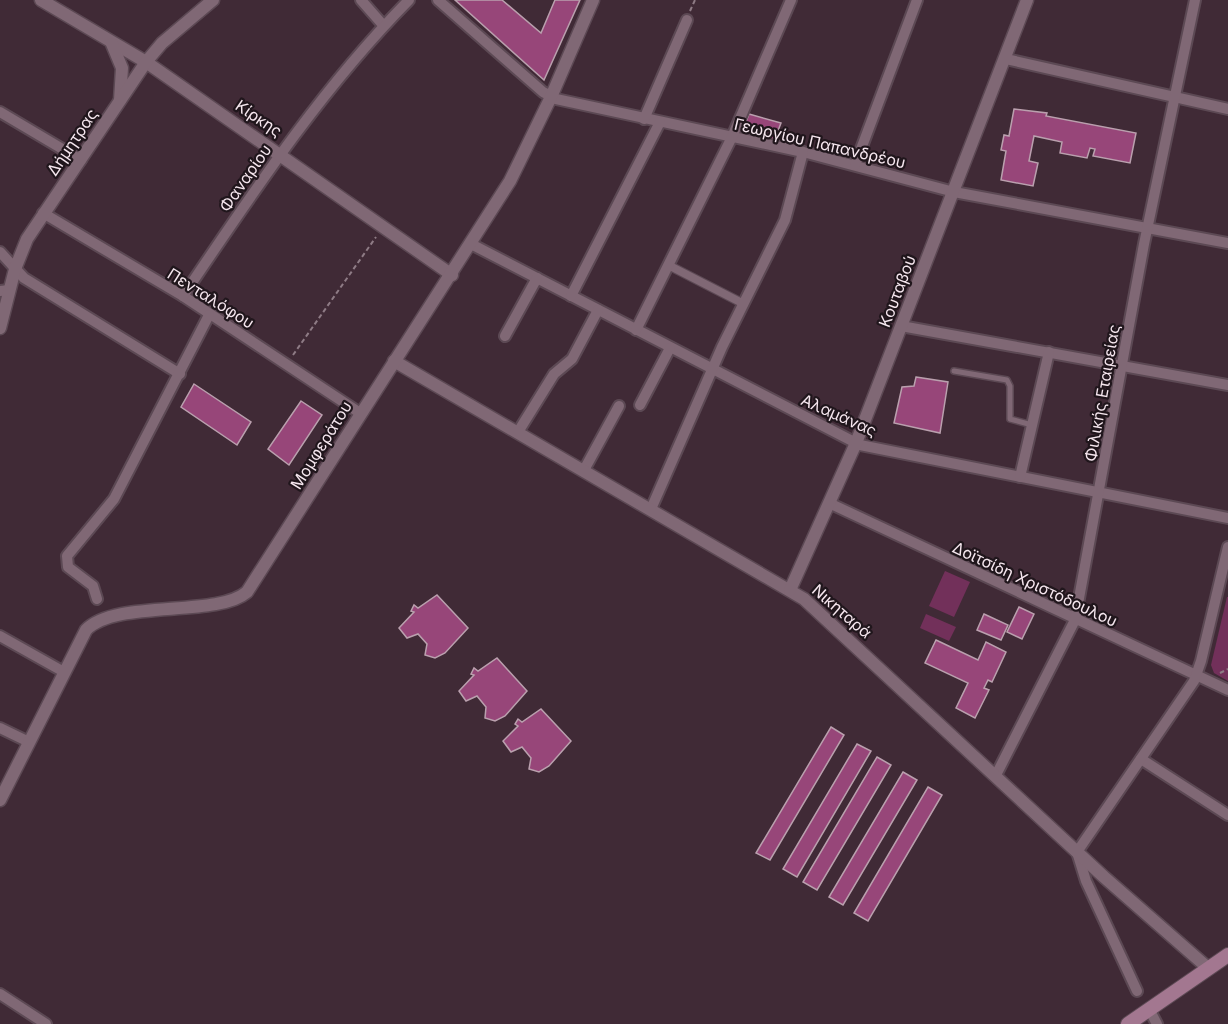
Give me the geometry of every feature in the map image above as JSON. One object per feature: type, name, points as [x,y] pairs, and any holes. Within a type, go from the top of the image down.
[{"type":"main road","points":[[1128,1024],[1228,955]]},
{"type":"street","name":"Κίρκης","points":[[41,0],[146,62],[452,274]]},
{"type":"street","name":"Δήμητρας","points":[[0,328],[5,290],[19,273],[27,239],[43,213],[146,62],[162,43],[213,0]]},
{"type":"street","points":[[361,0],[383,26]]},
{"type":"street","name":"Φαναρίου","points":[[183,296],[280,153],[383,26],[409,0]]},
{"type":"street","name":"Γεωργίου Παπανδρέου","points":[[438,0],[551,97],[803,152],[954,192],[1228,243]]},
{"type":"street","name":"Μομφεράτου","points":[[0,800],[86,630],[100,620],[232,600],[247,592],[510,181],[551,97],[592,0]]},
{"type":"street","points":[[636,330],[670,266],[732,137],[791,0]]},
{"type":"street","points":[[855,165],[916,0]]},
{"type":"street","name":"Κουταβού","points":[[790,590],[856,443],[1027,0]]},
{"type":"street","name":"Φιλικής Εταιρείας","points":[[996,775],[1075,620],[1147,229],[1195,0]]},
{"type":"street","points":[[644,119],[687,20]]},
{"type":"street","points":[[112,43],[122,68],[120,101]]},
{"type":"street","points":[[1006,59],[1228,109]]},
{"type":"street","points":[[0,112],[81,160]]},
{"type":"street","points":[[571,296],[660,122]]},
{"type":"street","points":[[651,509],[712,370],[785,220],[803,152]]},
{"type":"street","name":"Πενταλόφου","points":[[43,213],[183,296],[360,413]]},
{"type":"street","name":"Αλαμάνας","points":[[471,244],[856,443],[1228,518]]},
{"type":"street","points":[[0,252],[19,273],[180,374]]},
{"type":"street","points":[[670,266],[744,304]]},
{"type":"street","points":[[505,336],[537,279]]},
{"type":"street","points":[[518,432],[554,374],[572,358],[598,310]]},
{"type":"street","points":[[97,599],[93,586],[68,567],[66,560],[114,499],[209,315]]},
{"type":"street","points":[[901,326],[1228,385]]},
{"type":"street","points":[[640,405],[670,348]]},
{"type":"street","points":[[1020,477],[1050,352]]},
{"type":"street","name":"Νικηταρά","points":[[394,361],[790,590],[831,621],[1077,852],[1208,968]]},
{"type":"street","points":[[584,470],[619,406]]},
{"type":"street","name":"Δοϊτσίδη Χριστόδουλου","points":[[829,503],[1228,690]]},
{"type":"street","points":[[1137,991],[1083,872],[1077,852],[1196,675],[1223,590],[1228,547]]},
{"type":"street","points":[[0,636],[64,672]]},
{"type":"street","points":[[0,728],[29,742]]},
{"type":"street","points":[[1141,759],[1228,815]]},
{"type":"street","points":[[0,994],[46,1024]]},
{"type":"street","points":[[1149,1009],[1156,1024]]},
{"type":"lane","points":[[954,371],[1007,380],[1010,419],[1032,425]]},
{"type":"path","points":[[287,363],[383,227]]},
{"type":"shaded area","points":[[945,571],[970,582],[954,617],[929,606]]},
{"type":"shaded area","points":[[1227,597],[1228,681],[1214,673],[1211,665]]},
{"type":"shaded area","points":[[926,614],[956,627],[949,641],[920,628]]},
{"type":"building","points":[[455,0],[502,0],[541,33],[555,0],[580,0],[544,80]]},
{"type":"building","points":[[1014,109],[1047,113],[1046,116],[1136,133],[1130,163],[1093,156],[1095,149],[1090,148],[1087,158],[1060,153],[1062,142],[1034,136],[1029,161],[1038,163],[1033,186],[1001,180],[1006,151],[1001,150],[1004,135],[1009,136]]},
{"type":"building","points":[[749,114],[781,123],[774,141],[741,134]]},
{"type":"building","points":[[916,377],[948,382],[940,433],[894,423],[902,387],[914,386]]},
{"type":"building","points":[[194,384],[251,422],[237,445],[181,407]]},
{"type":"building","points":[[301,401],[322,415],[289,465],[268,449]]},
{"type":"building","points":[[437,595],[468,628],[445,653],[435,658],[425,655],[427,644],[418,634],[407,638],[399,628],[414,612],[411,611],[414,605],[418,608]]},
{"type":"building","points":[[1019,607],[1034,614],[1022,639],[1007,632]]},
{"type":"building","points":[[984,614],[1008,625],[1001,640],[977,630]]},
{"type":"building","points":[[936,640],[978,660],[986,642],[1006,652],[992,682],[988,680],[984,688],[989,690],[975,718],[956,708],[968,683],[925,663]]},
{"type":"building","points":[[497,658],[527,691],[505,716],[495,721],[485,718],[486,707],[477,696],[466,701],[459,691],[474,675],[471,674],[474,668],[478,671]]},
{"type":"building","points":[[541,709],[571,741],[549,766],[539,772],[529,769],[531,758],[522,747],[511,752],[503,741],[518,726],[515,724],[518,719],[522,722]]},
{"type":"building","points":[[831,727],[844,735],[770,860],[756,853]]},
{"type":"building","points":[[857,744],[871,751],[797,877],[783,869]]},
{"type":"building","points":[[877,757],[891,765],[817,890],[803,882]]},
{"type":"building","points":[[903,772],[917,780],[843,905],[829,897]]},
{"type":"building","points":[[928,787],[942,795],[868,921],[854,913]]}]
